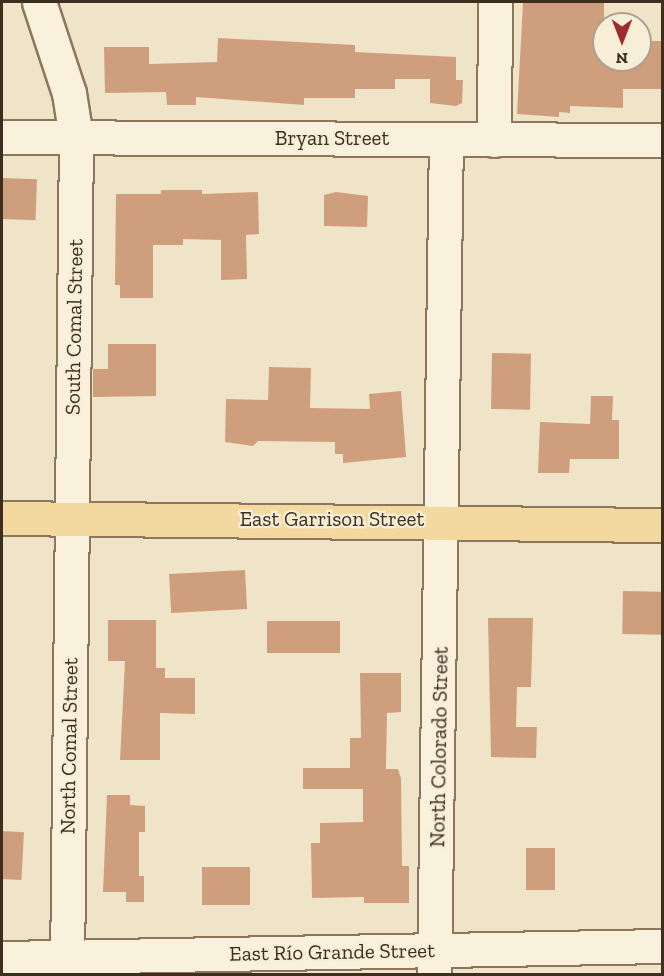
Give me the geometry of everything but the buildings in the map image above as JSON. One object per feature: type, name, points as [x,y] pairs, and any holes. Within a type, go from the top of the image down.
[{"type":"main road","name":"East Garrison Street","points":[[2,518],[444,520],[663,525]]},
{"type":"street","name":"South Comal Street","points":[[39,2],[69,93],[76,137],[72,518]]},
{"type":"street","points":[[494,140],[495,2]]},
{"type":"street","name":"Bryan Street","points":[[2,137],[663,140]]},
{"type":"street","name":"North Colorado Street","points":[[435,962],[444,520],[446,139]]},
{"type":"street","name":"North Comal Street","points":[[67,966],[72,518]]},
{"type":"street","name":"East Río Grande Street","points":[[2,958],[67,966],[435,962],[663,946]]}]
